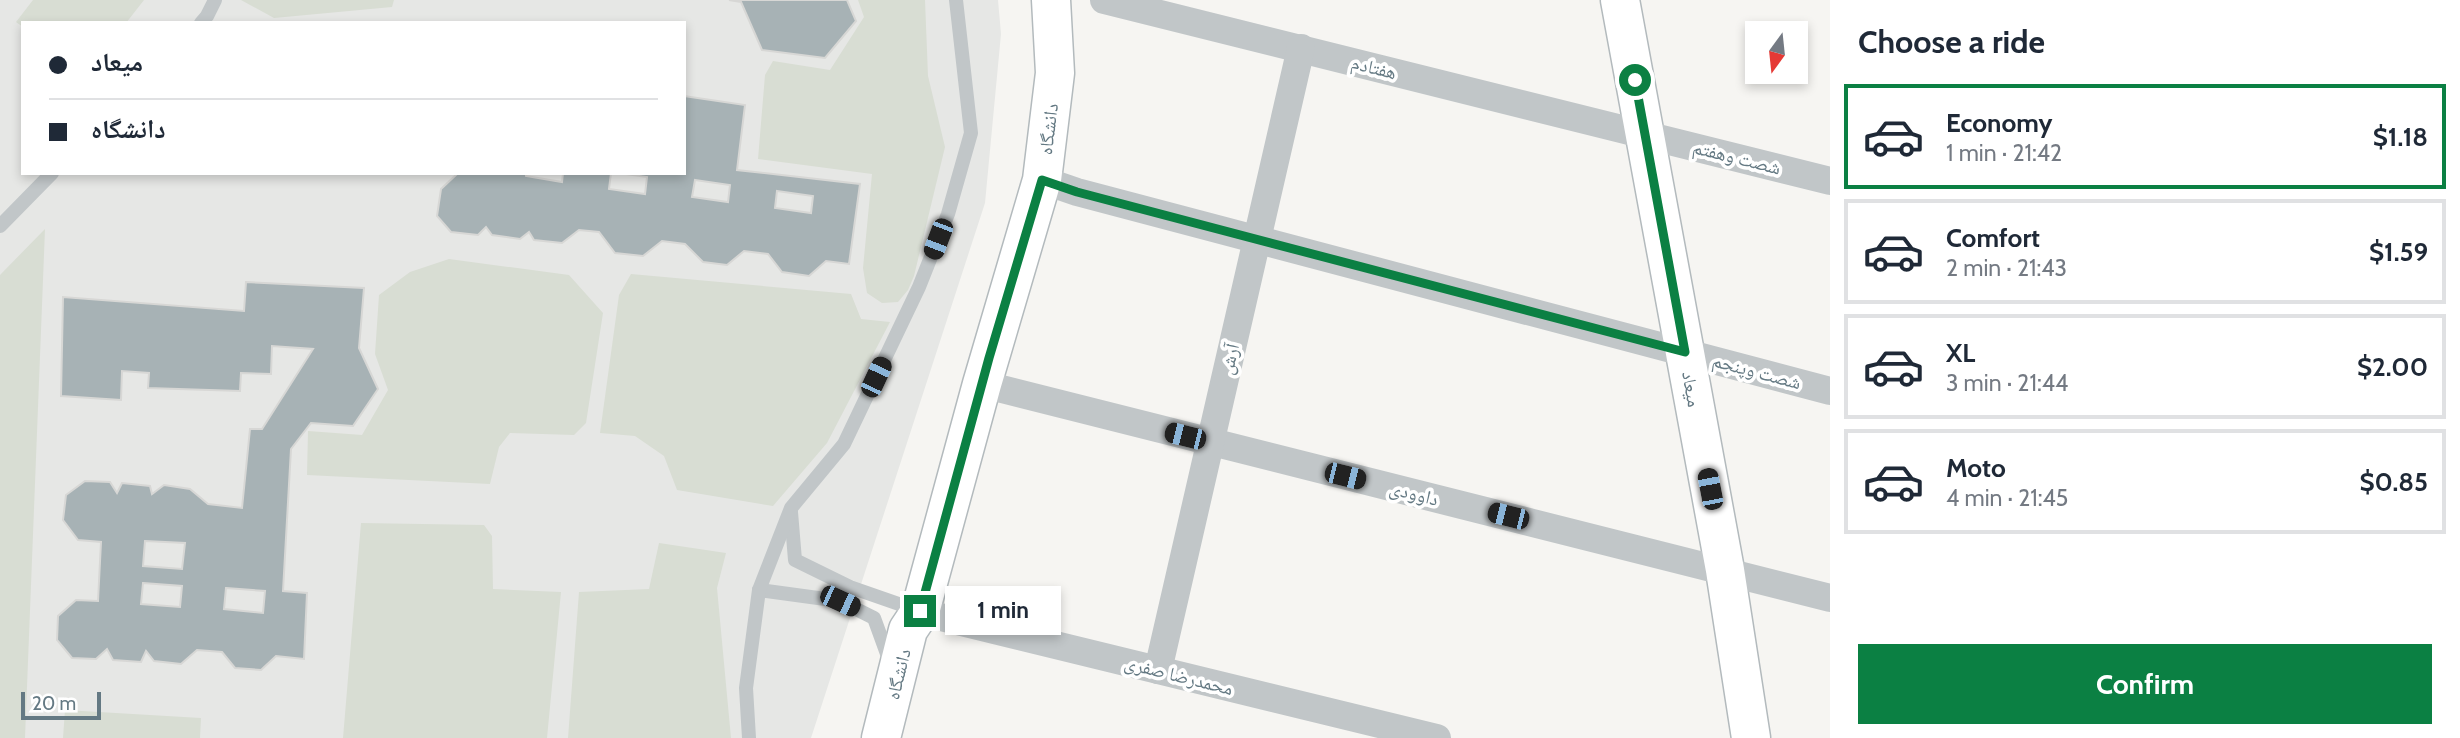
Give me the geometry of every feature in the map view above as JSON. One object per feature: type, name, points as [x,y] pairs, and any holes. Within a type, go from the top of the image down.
[{"type":"street","name":"دانشگاه","points":[[881,738],[908,630],[920,611],[982,384],[1042,180],[1055,73],[1051,0]]},
{"type":"street","name":"هفتادم","points":[[1104,0],[1644,133]]},
{"type":"street","name":"میعاد","points":[[1620,0],[1725,570],[1751,738]]},
{"type":"street","name":"آرش","points":[[1158,670],[1301,48]]},
{"type":"street","name":"شصت وهفتم","points":[[1644,133],[1830,181]]},
{"type":"street","name":"شصت وپنجم","points":[[1042,180],[1077,192],[1830,391]]},
{"type":"street","name":"داوودی","points":[[982,384],[1830,598]]},
{"type":"street","name":"محمدرضا صفری","points":[[920,611],[1437,738]]},
{"type":"lane","points":[[203,21],[215,0]]},
{"type":"lane","points":[[749,738],[746,688],[759,590],[791,508],[844,444],[919,287],[947,215],[971,132],[956,0]]},
{"type":"lane","points":[[0,226],[50,175]]},
{"type":"lane","points":[[791,508],[795,560],[850,587],[920,611]]},
{"type":"lane","points":[[759,590],[840,601],[874,618],[896,680]]},
{"type":"shaded area","points":[[0,0],[998,0],[1001,34],[985,203],[811,738],[0,738]]},
{"type":"shaded area","points":[[33,0],[144,0],[128,21],[21,21],[21,26],[16,22]]},
{"type":"shaded area","points":[[241,0],[394,0],[392,7],[274,18]]},
{"type":"shaded area","points":[[858,0],[925,0],[928,76],[945,147],[914,276],[908,290],[898,302],[882,303],[867,293],[863,268],[872,174],[758,159],[765,75],[773,61],[830,70],[864,17]]},
{"type":"shaded area","points":[[45,229],[25,738],[0,738],[0,275]]},
{"type":"shaded area","points":[[449,259],[569,275],[603,313],[586,423],[574,435],[510,433],[499,447],[490,484],[307,475],[308,431],[362,435],[388,390],[375,354],[379,295],[410,272]]},
{"type":"shaded area","points":[[631,274],[851,294],[861,319],[890,322],[827,443],[773,506],[677,490],[664,456],[635,436],[600,433],[619,295]]},
{"type":"shaded area","points":[[361,523],[484,525],[492,536],[493,589],[561,592],[547,738],[343,738]]},
{"type":"shaded area","points":[[659,543],[726,553],[717,588],[731,738],[568,738],[579,592],[649,589]]},
{"type":"shaded area","points":[[65,710],[201,718],[200,738],[63,738]]},
{"type":"building","points":[[729,0],[847,0],[856,21],[825,58],[762,50],[741,2]]},
{"type":"building","points":[[686,96],[745,105],[737,170],[860,184],[849,264],[826,261],[809,276],[782,272],[768,254],[744,251],[727,265],[703,262],[685,244],[662,241],[643,256],[615,253],[599,232],[579,230],[562,243],[534,240],[529,232],[520,239],[492,235],[486,227],[478,235],[451,232],[437,216],[441,189],[456,175],[526,175],[562,182],[563,175],[611,175],[609,189],[645,194],[647,177],[633,175],[686,175]],"holes":[[[695,180],[730,185],[728,202],[692,197]],[[777,191],[813,196],[811,213],[775,208]]]},
{"type":"building","points":[[246,282],[364,288],[359,348],[378,389],[353,426],[311,423],[291,449],[283,591],[307,593],[304,659],[276,656],[261,670],[235,668],[222,652],[197,650],[181,664],[154,661],[146,651],[141,662],[113,660],[107,649],[96,659],[72,658],[57,640],[58,616],[76,600],[98,601],[101,542],[78,540],[63,520],[66,495],[85,481],[110,482],[117,493],[122,483],[150,486],[152,494],[164,485],[190,489],[208,504],[242,508],[250,429],[262,429],[313,349],[272,346],[271,374],[241,373],[240,391],[148,388],[149,373],[122,371],[121,400],[61,396],[63,297],[244,311]],"holes":[[[145,541],[185,543],[182,569],[143,566]],[[143,583],[182,586],[180,607],[141,604]],[[226,588],[265,591],[263,613],[224,609]]]},
{"type":"route","points":[[920,611],[989,358],[1042,180],[1077,192],[1685,352],[1635,80]]}]
